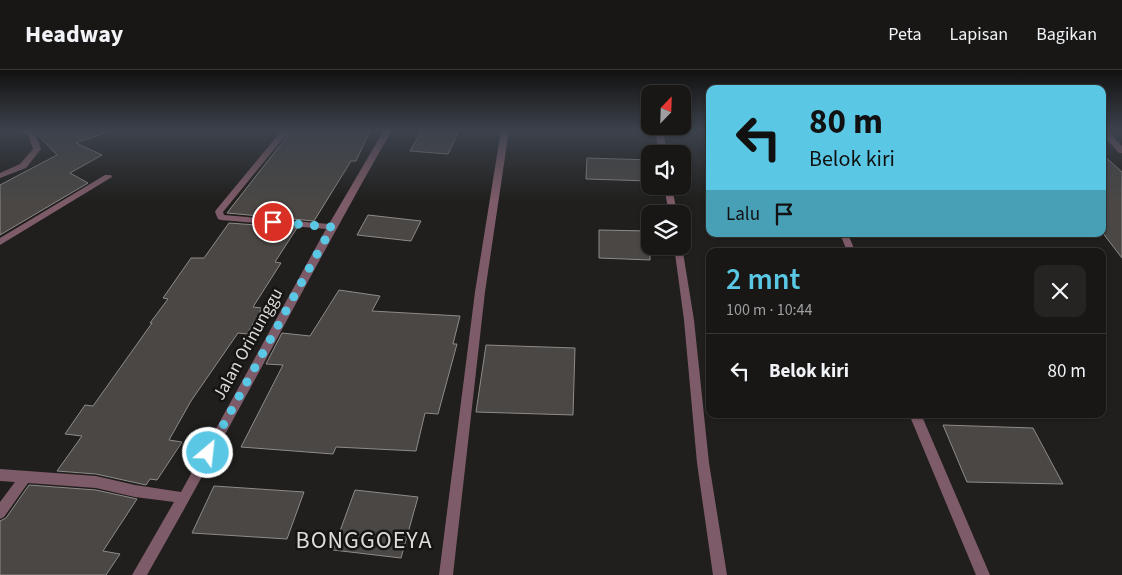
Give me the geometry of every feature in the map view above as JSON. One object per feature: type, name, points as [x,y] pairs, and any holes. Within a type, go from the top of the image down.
[{"type":"street","points":[[0,176],[23,166],[33,154]]},
{"type":"street","points":[[267,154],[219,212],[221,217],[332,227]]},
{"type":"street","name":"Jalan Orinunggu","points":[[138,575],[184,498],[332,227],[374,154]]},
{"type":"street","points":[[446,575],[480,292],[501,154]]},
{"type":"street","points":[[0,242],[108,177]]},
{"type":"street","points":[[679,255],[689,320],[704,463],[720,575]]},
{"type":"street","points":[[917,418],[983,575]]},
{"type":"street","points":[[0,475],[96,482],[135,491],[184,498]]},
{"type":"street","points":[[0,513],[25,477]]},
{"type":"building","points":[[56,154],[102,155],[70,173],[88,183],[0,235],[0,185],[57,155]]},
{"type":"building","points":[[274,154],[359,154],[356,161],[351,161],[314,221],[227,213]]},
{"type":"building","points":[[587,158],[641,160],[641,181],[586,179]]},
{"type":"building","points":[[1106,158],[1122,172],[1122,258],[1106,237]]},
{"type":"building","points":[[368,215],[421,221],[411,241],[357,235]]},
{"type":"building","points":[[229,223],[297,228],[275,262],[281,263],[253,307],[262,308],[247,334],[238,333],[191,401],[169,440],[182,442],[157,480],[150,479],[146,485],[96,474],[57,471],[82,436],[65,434],[85,405],[93,406],[168,299],[163,298],[191,258],[204,258]]},
{"type":"building","points":[[599,230],[641,231],[641,255],[650,255],[650,260],[599,258]]},
{"type":"building","points":[[339,290],[380,296],[372,311],[460,316],[453,344],[457,344],[438,414],[425,413],[416,451],[336,447],[333,454],[241,447],[283,365],[266,364],[282,333],[310,336]]},
{"type":"building","points":[[486,345],[575,348],[573,415],[476,412]]},
{"type":"building","points":[[943,425],[1033,428],[1063,484],[967,482]]},
{"type":"building","points":[[29,485],[96,490],[137,499],[103,551],[120,554],[106,575],[0,575],[0,521],[6,518]]},
{"type":"building","points":[[214,486],[304,492],[287,539],[192,533]]},
{"type":"building","points":[[355,490],[418,497],[401,558],[333,550]]},
{"type":"district","name":"BONGGOEYA","points":[[364,540]]},
{"type":"route","points":[[208,453],[332,227],[273,222]]}]
